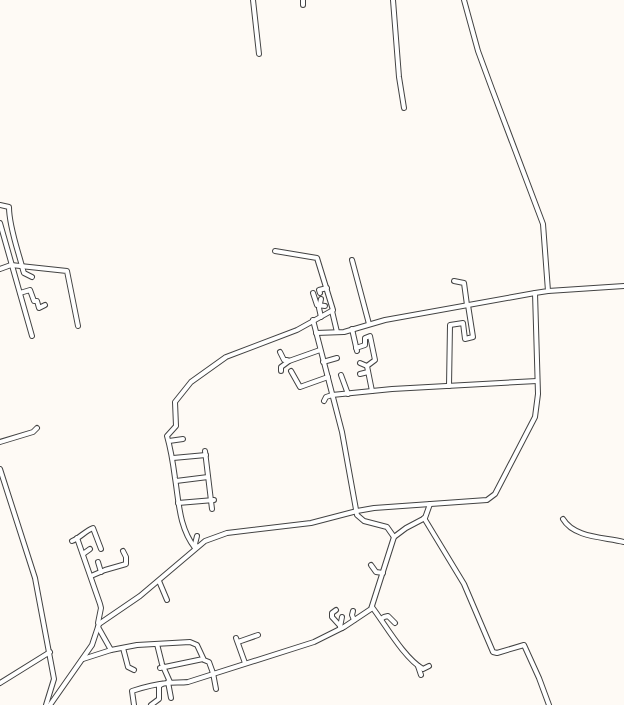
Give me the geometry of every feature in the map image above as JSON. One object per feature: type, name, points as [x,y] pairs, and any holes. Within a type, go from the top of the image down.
[{"type":"street","points":[[253,0],[259,54]]},
{"type":"street","points":[[393,0],[399,77],[404,108]]},
{"type":"street","points":[[464,0],[478,51],[543,224],[548,291]]},
{"type":"street","points":[[0,205],[9,206],[14,241],[18,248],[24,273],[32,277]]},
{"type":"street","points":[[0,223],[32,336]]},
{"type":"street","points":[[275,251],[317,258],[332,311],[336,316],[337,332]]},
{"type":"street","points":[[352,260],[369,324]]},
{"type":"street","points":[[0,268],[12,265],[68,271],[78,326]]},
{"type":"street","points":[[454,282],[464,283],[474,335],[472,338],[465,339],[463,323]]},
{"type":"street","points":[[316,333],[346,331],[369,324],[548,291],[624,286]]},
{"type":"street","points":[[320,293],[319,290],[327,288]]},
{"type":"street","points":[[20,294],[30,290],[39,308],[45,306]]},
{"type":"street","points":[[313,293],[316,304],[322,306]]},
{"type":"street","points":[[98,625],[159,581],[196,547],[220,534],[311,524],[357,510],[487,500],[495,494],[535,417],[538,394],[535,293]]},
{"type":"street","points":[[321,299],[321,317]]},
{"type":"street","points":[[196,547],[189,539],[180,516],[169,441],[168,434],[176,425],[175,402],[191,382],[226,357],[292,332],[332,311]]},
{"type":"street","points":[[313,320],[342,432],[358,514],[364,521],[388,527],[394,537]]},
{"type":"street","points":[[449,386],[450,325],[471,321]]},
{"type":"street","points":[[352,329],[356,350],[365,345],[365,338],[370,336],[375,360],[367,366]]},
{"type":"street","points":[[281,371],[281,368],[289,361],[320,350]]},
{"type":"street","points":[[280,352],[284,360],[289,361]]},
{"type":"street","points":[[323,362],[338,358]]},
{"type":"street","points":[[360,363],[367,366]]},
{"type":"street","points":[[367,366],[372,391]]},
{"type":"street","points":[[290,371],[300,387],[328,376]]},
{"type":"street","points":[[360,374],[368,372]]},
{"type":"street","points":[[341,375],[348,394]]},
{"type":"street","points":[[324,401],[326,397],[372,391],[537,381]]},
{"type":"street","points":[[0,442],[33,432],[36,428]]},
{"type":"street","points":[[169,441],[183,438]]},
{"type":"street","points":[[172,458],[205,453],[213,500],[212,509]]},
{"type":"street","points":[[0,469],[36,578],[54,679],[46,705]]},
{"type":"street","points":[[176,481],[208,477]]},
{"type":"street","points":[[178,503],[213,500]]},
{"type":"street","points":[[134,705],[132,692],[148,686],[169,682],[178,684],[188,682],[244,662],[314,642],[354,620],[372,607],[394,537],[424,518],[430,504]]},
{"type":"street","points":[[424,518],[464,584],[493,652],[497,653],[524,645],[549,705]]},
{"type":"street","points":[[563,519],[568,526],[584,533],[624,542]]},
{"type":"street","points":[[90,521],[101,549]]},
{"type":"street","points":[[72,541],[93,528]]},
{"type":"street","points":[[196,547],[197,536]]},
{"type":"street","points":[[50,705],[92,645],[101,608],[78,538]]},
{"type":"street","points":[[83,554],[90,549]]},
{"type":"street","points":[[91,576],[126,564],[124,550]]},
{"type":"street","points":[[98,562],[101,572]]},
{"type":"street","points":[[371,565],[376,572],[383,573]]},
{"type":"street","points":[[159,581],[167,600]]},
{"type":"street","points":[[135,600],[142,603]]},
{"type":"street","points":[[372,607],[418,666],[423,669],[429,666]]},
{"type":"street","points":[[336,610],[332,614],[333,619],[341,627]]},
{"type":"street","points":[[353,611],[354,620]]},
{"type":"street","points":[[381,619],[388,616],[395,623]]},
{"type":"street","points":[[341,627],[342,617]]},
{"type":"street","points":[[98,625],[110,650]]},
{"type":"street","points":[[244,662],[237,640],[258,635]]},
{"type":"street","points":[[82,659],[110,650],[137,645],[190,642],[196,644],[203,659]]},
{"type":"street","points":[[157,644],[162,668],[169,682],[171,698]]},
{"type":"street","points":[[240,651],[245,647]]},
{"type":"street","points":[[123,648],[128,667],[134,670]]},
{"type":"street","points":[[0,683],[50,652]]},
{"type":"street","points":[[244,662],[250,658]]},
{"type":"street","points":[[162,668],[203,659],[210,662],[216,689]]},
{"type":"street","points":[[418,666],[421,675]]},
{"type":"street","points":[[151,705],[159,699],[159,686],[162,684]]}]
